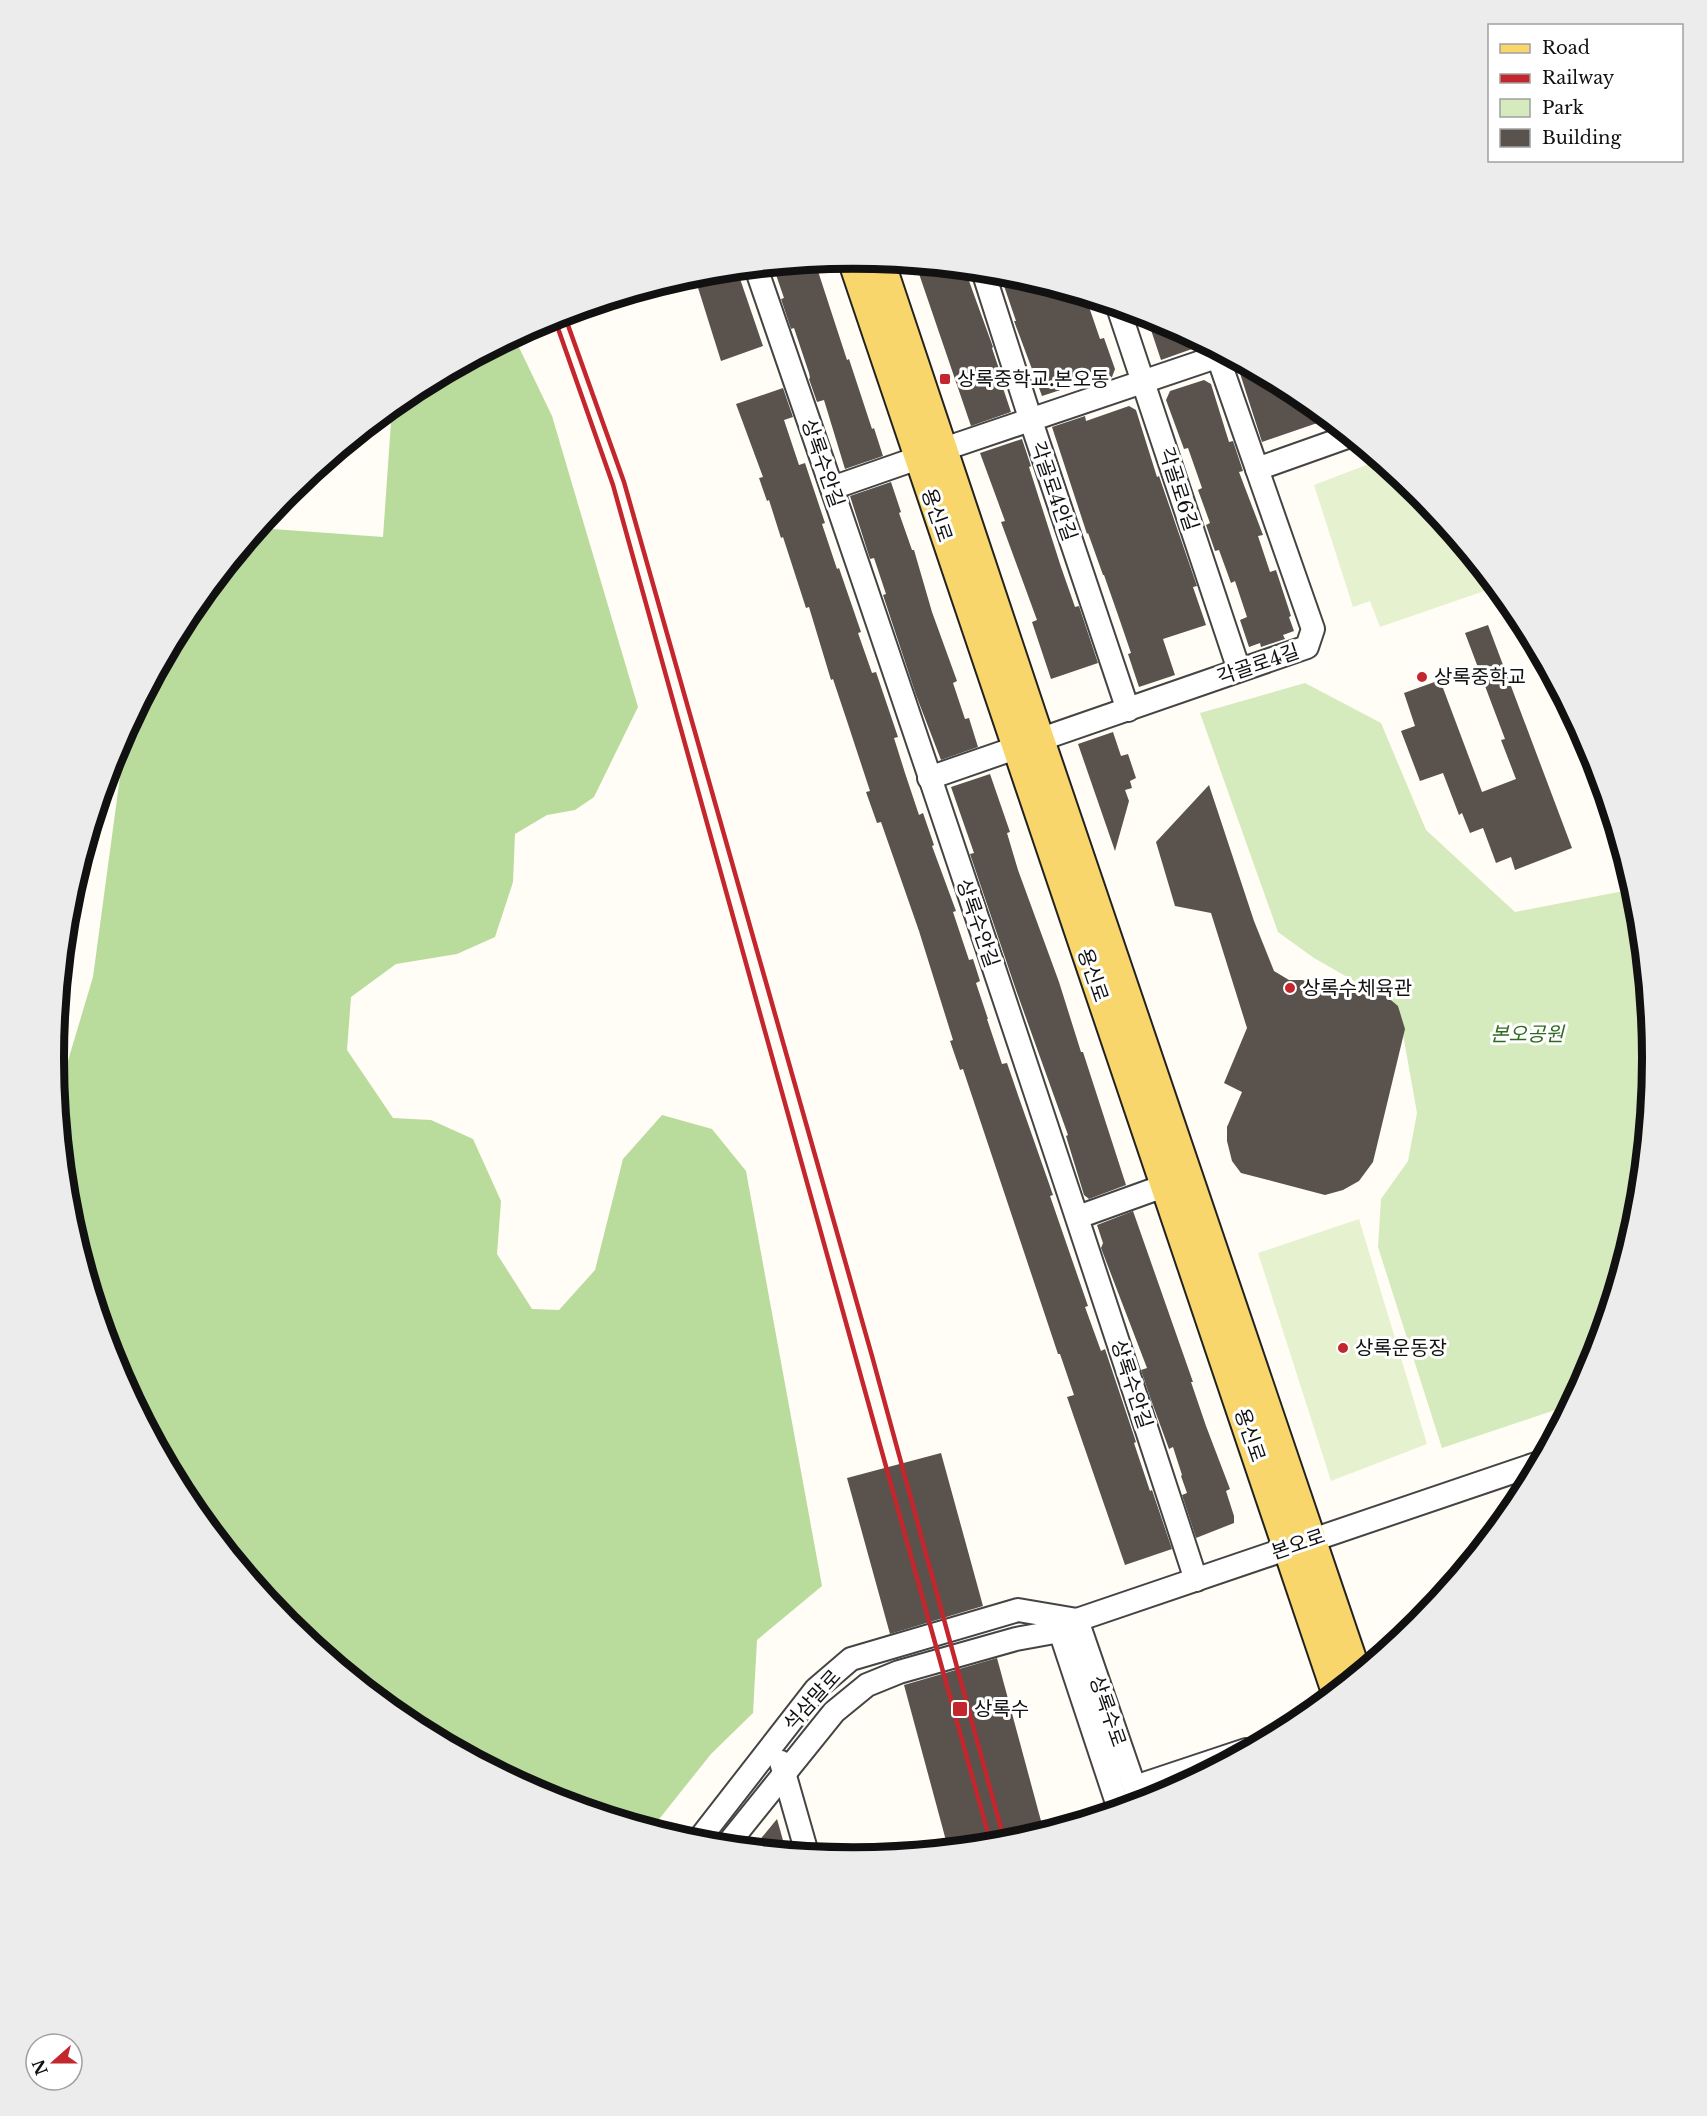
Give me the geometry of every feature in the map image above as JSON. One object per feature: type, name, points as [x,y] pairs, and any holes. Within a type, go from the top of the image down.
[{"type":"main road","name":"용신로","points":[[856,269],[931,454],[1300,1544],[1334,1684]]},
{"type":"main road","name":"용신로","points":[[882,270],[931,454]]},
{"type":"main road","name":"용신로","points":[[1028,744],[1164,1186],[1300,1544],[1354,1667]]},
{"type":"street","name":"상록수안길","points":[[759,275],[1078,1217],[1196,1580]]},
{"type":"street","name":"각골로4안길","points":[[986,281],[1128,710]]},
{"type":"street","name":"각골로6길","points":[[1121,316],[1239,670]]},
{"type":"street","points":[[832,488],[1215,357]]},
{"type":"street","points":[[1223,361],[1257,469],[1342,439]]},
{"type":"street","name":"각골로4길","points":[[929,778],[1307,646],[1313,629],[1257,469]]},
{"type":"street","points":[[1078,1217],[1164,1186]]},
{"type":"street","name":"본오로","points":[[1069,1625],[1300,1544],[1525,1472]]},
{"type":"street","name":"석삼말로","points":[[704,1833],[816,1689],[851,1659],[1018,1610],[1069,1625]]},
{"type":"street","name":"석삼말로","points":[[733,1837],[834,1712],[867,1685],[899,1672],[1069,1625]]},
{"type":"street","name":"상록수로","points":[[1069,1625],[1137,1794]]},
{"type":"street","name":"상록수로","points":[[1069,1625],[1117,1801]]},
{"type":"street","points":[[775,1742],[805,1845]]},
{"type":"green space","points":[[518,344],[552,416],[638,707],[594,797],[575,810],[547,815],[515,834],[513,882],[495,937],[457,954],[396,964],[351,997],[347,1050],[393,1118],[431,1120],[473,1139],[501,1201],[497,1254],[532,1309],[559,1310],[595,1270],[623,1159],[662,1115],[712,1129],[746,1171],[822,1586],[757,1640],[753,1713],[711,1754],[657,1822],[600,1805],[552,1787],[505,1766],[415,1714],[333,1651],[260,1578],[197,1496],[170,1453],[146,1407],[106,1312],[91,1262],[80,1212],[71,1161],[65,1072],[93,977],[122,765],[146,709],[170,663],[197,620],[269,529],[383,537],[391,419],[459,375]]},
{"type":"green space","points":[[1371,463],[1447,538],[1488,590],[1380,627],[1370,601],[1353,607],[1314,485]]},
{"type":"green space","name":"본오공원","points":[[1305,683],[1381,723],[1426,830],[1515,912],[1624,891],[1636,955],[1641,1006],[1641,1110],[1636,1161],[1616,1262],[1601,1312],[1560,1408],[1442,1448],[1378,1247],[1381,1199],[1408,1161],[1417,1113],[1398,1006],[1314,958],[1278,932],[1200,713]]},
{"type":"green space","points":[[1564,715],[1572,732],[1564,724]]},
{"type":"green space","name":"상록운동장","points":[[1359,1219],[1427,1444],[1331,1481],[1258,1253]]},
{"type":"building","points":[[818,270],[847,360],[849,359],[883,456],[845,469],[824,400],[817,402],[794,328],[791,329],[781,299],[784,298],[776,274]]},
{"type":"building","points":[[919,272],[968,278],[993,347],[1011,412],[971,426]]},
{"type":"building","points":[[740,278],[763,346],[721,361],[697,285]]},
{"type":"building","points":[[1003,283],[1089,305],[1100,339],[1104,338],[1115,369],[1112,377],[1090,384],[1088,381],[1042,396],[1014,321],[1016,321]]},
{"type":"building","points":[[1150,327],[1196,347],[1161,360]]},
{"type":"building","points":[[1239,370],[1320,422],[1262,442]]},
{"type":"building","points":[[1204,380],[1211,384],[1229,442],[1233,441],[1243,471],[1239,472],[1263,535],[1258,536],[1270,572],[1276,570],[1291,616],[1289,617],[1294,631],[1283,635],[1285,639],[1261,647],[1260,643],[1249,647],[1240,620],[1247,617],[1235,581],[1231,583],[1219,550],[1215,551],[1206,525],[1210,523],[1198,490],[1202,488],[1188,448],[1184,449],[1166,400],[1170,391]]},
{"type":"building","points":[[783,388],[793,417],[784,420],[799,465],[805,463],[825,523],[822,524],[861,632],[858,633],[872,673],[876,672],[898,737],[894,738],[919,815],[923,813],[934,845],[932,846],[956,911],[953,912],[969,960],[973,959],[980,981],[976,983],[1002,1064],[1007,1063],[1053,1195],[1050,1196],[1088,1306],[1085,1307],[1101,1351],[1105,1349],[1150,1491],[1152,1490],[1172,1549],[1125,1565],[1067,1397],[1074,1395],[1060,1354],[1058,1354],[963,1069],[960,1070],[950,1041],[953,1040],[919,931],[881,822],[877,823],[866,792],[870,791],[833,679],[831,680],[809,607],[806,608],[783,537],[781,538],[769,500],[767,501],[759,478],[763,477],[736,404]]},
{"type":"building","points":[[1129,406],[1136,410],[1157,477],[1159,476],[1197,586],[1193,587],[1206,625],[1163,639],[1175,675],[1139,687],[1128,654],[1131,653],[1087,534],[1052,427],[1085,416],[1086,421]]},
{"type":"building","points":[[1022,439],[1061,567],[1075,607],[1079,606],[1098,663],[1051,679],[1032,622],[1037,620],[1001,522],[1005,521],[980,453]]},
{"type":"building","points":[[891,482],[901,512],[899,513],[912,550],[914,550],[932,612],[957,681],[953,683],[965,719],[969,718],[978,747],[941,760],[916,695],[883,595],[886,594],[874,558],[870,559],[850,496]]},
{"type":"building","points":[[1488,625],[1572,848],[1515,870],[1511,857],[1496,863],[1483,828],[1470,833],[1462,813],[1459,815],[1443,773],[1420,781],[1401,731],[1415,726],[1404,693],[1440,680],[1482,792],[1516,779],[1501,740],[1505,739],[1465,633]]},
{"type":"building","points":[[1113,732],[1121,756],[1128,754],[1136,778],[1130,781],[1132,788],[1125,790],[1129,801],[1115,851],[1078,744]]},
{"type":"building","points":[[990,774],[1010,832],[1007,833],[1018,870],[1059,982],[1081,1052],[1083,1052],[1126,1185],[1089,1199],[1084,1195],[1066,1136],[1068,1135],[970,854],[974,853],[951,787]]},
{"type":"building","name":"상록수체육관","points":[[1209,785],[1254,921],[1274,971],[1289,980],[1302,980],[1386,996],[1398,1006],[1405,1029],[1373,1162],[1359,1181],[1343,1190],[1325,1195],[1241,1173],[1232,1161],[1227,1141],[1227,1127],[1242,1092],[1224,1083],[1247,1028],[1211,913],[1175,906],[1156,842]]},
{"type":"building","points":[[1133,1211],[1193,1382],[1191,1382],[1206,1426],[1230,1489],[1226,1491],[1234,1523],[1196,1538],[1182,1495],[1187,1493],[1173,1447],[1169,1449],[1150,1397],[1141,1370],[1147,1368],[1101,1248],[1103,1243],[1097,1225]]},
{"type":"building","points":[[941,1453],[983,1606],[890,1634],[847,1478]]},
{"type":"building","points":[[997,1658],[1042,1824],[1007,1832],[946,1841],[904,1685]]},
{"type":"building","points":[[777,1819],[784,1843],[759,1841]]},
{"type":"railway","points":[[567,323],[624,482],[872,1356],[1002,1833]]},
{"type":"railway","points":[[557,327],[613,485],[988,1835]]},
{"type":"place","name":"상록중학교.본오동","points":[[945,379]]},
{"type":"place","name":"상록중학교","points":[[1422,677]]},
{"type":"place","name":"상록수체육관","points":[[1290,988]]},
{"type":"place","name":"상록운동장","points":[[1343,1348]]},
{"type":"place","name":"상록수","points":[[960,1709]]}]
